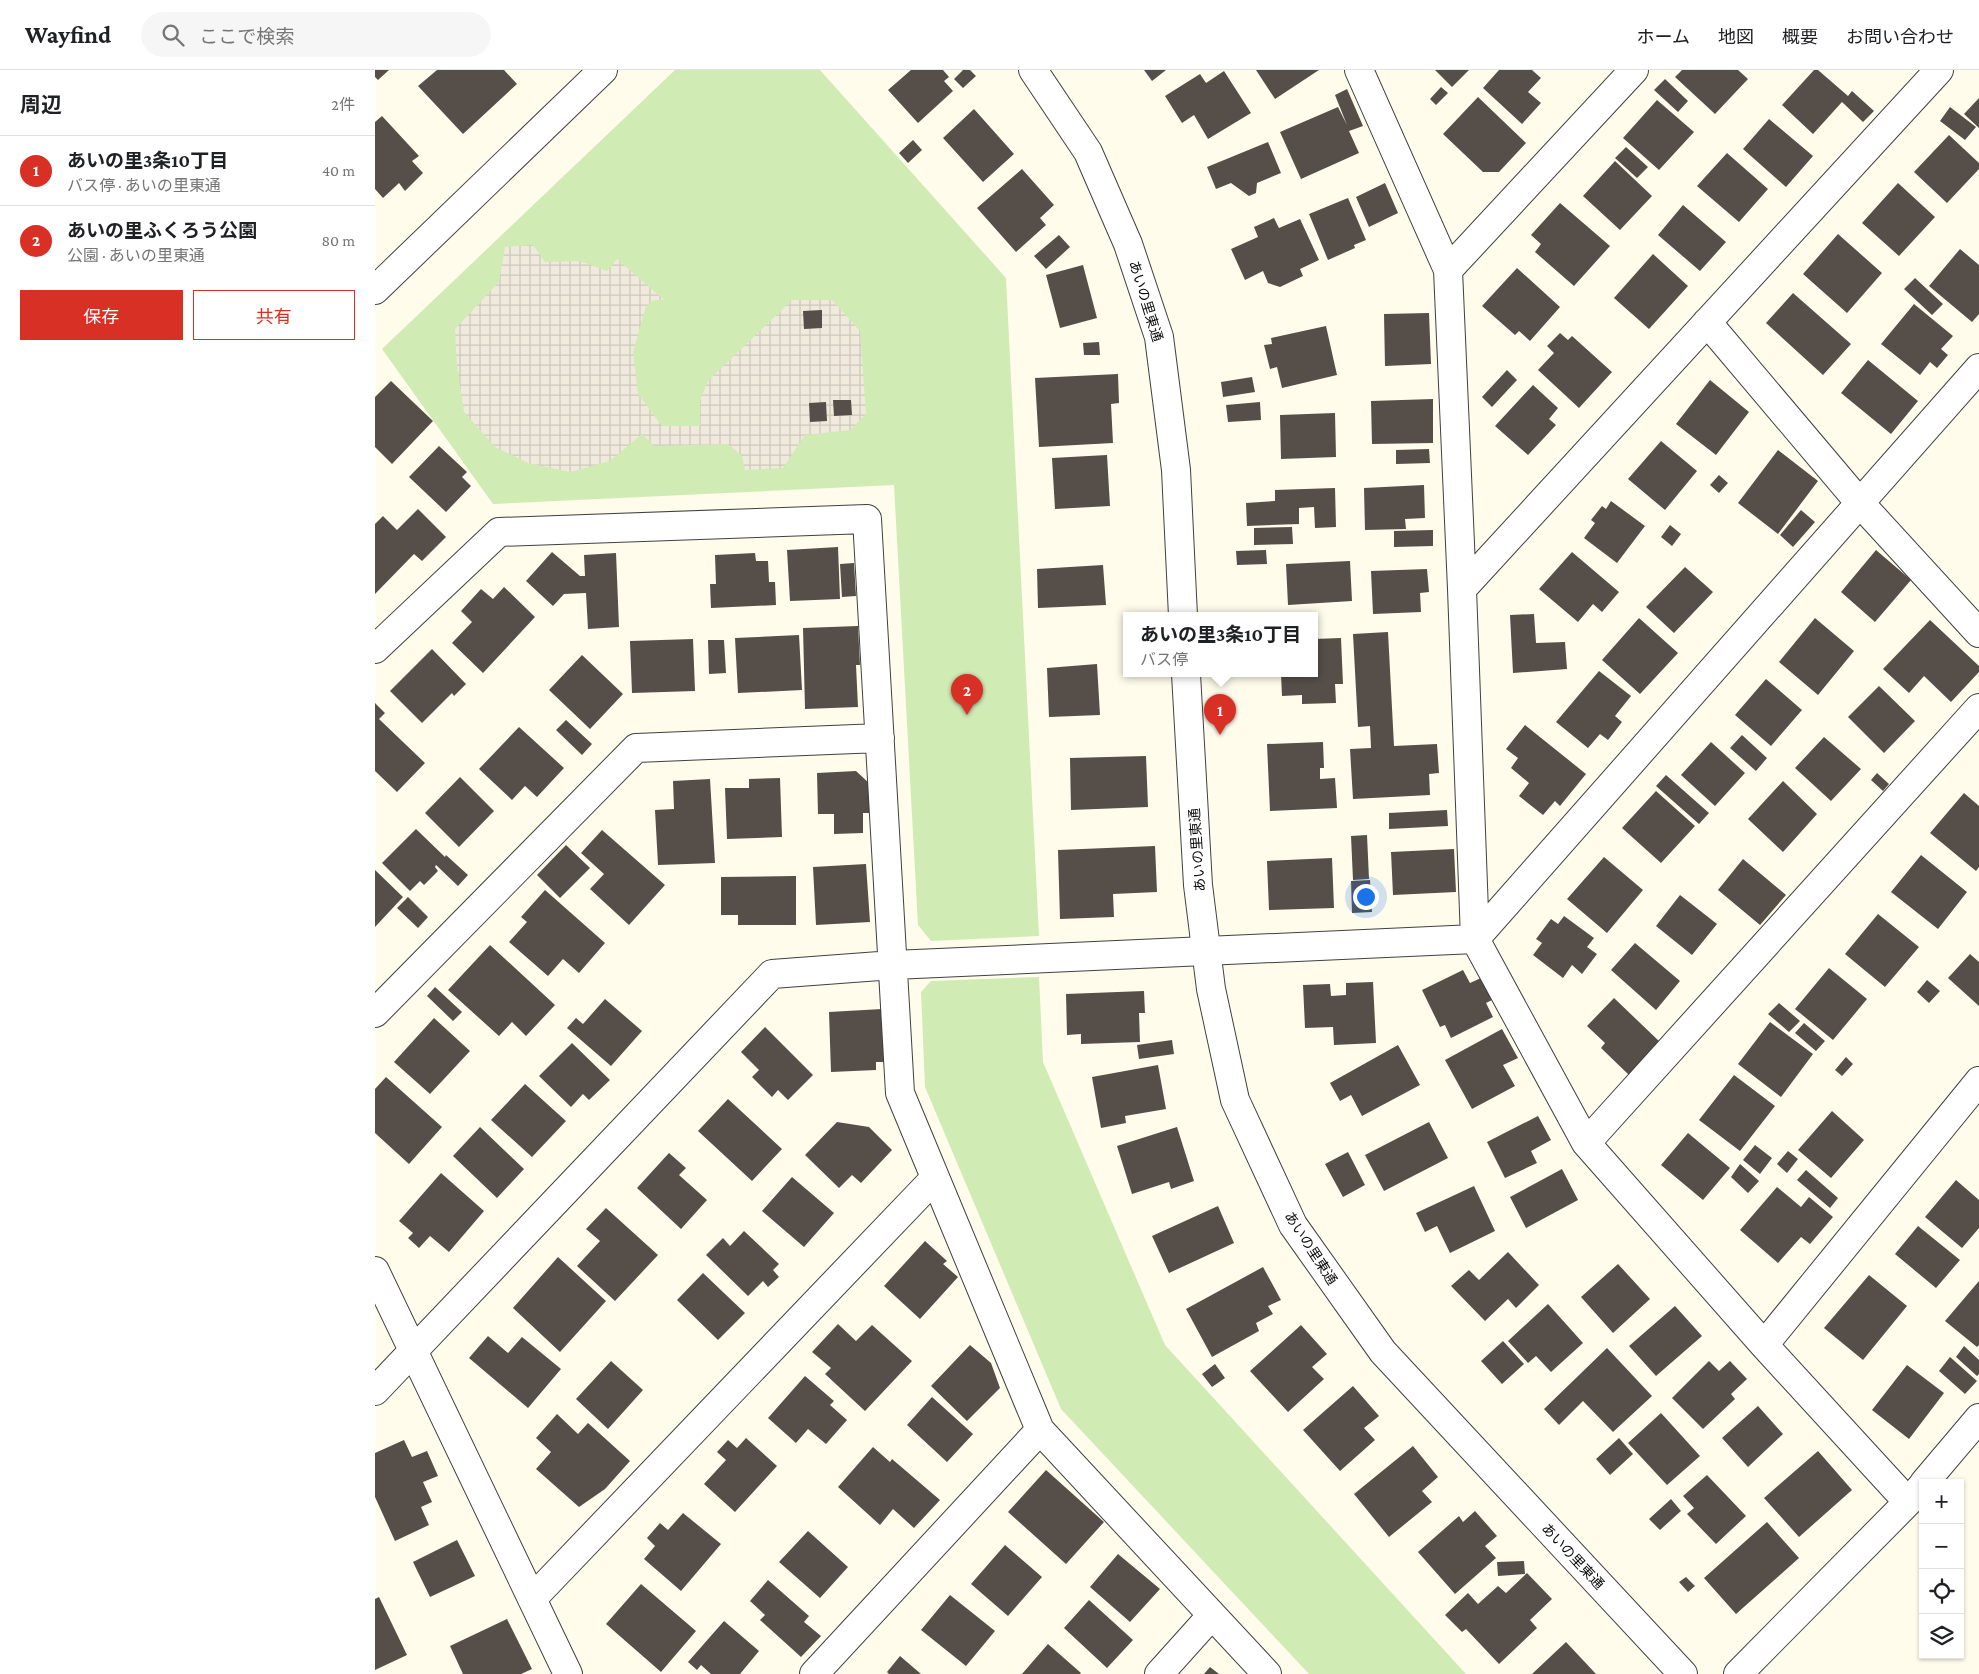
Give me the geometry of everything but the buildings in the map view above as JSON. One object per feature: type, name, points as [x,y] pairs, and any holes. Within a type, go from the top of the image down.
[{"type":"street","points":[[375,290],[603,70]]},
{"type":"street","name":"あいの里東通","points":[[1033,70],[1088,152],[1128,244],[1159,336],[1176,470],[1183,612]]},
{"type":"street","points":[[1359,70],[1448,270],[1475,939],[1586,1143],[1764,1344],[1919,1490],[1739,1674]]},
{"type":"street","points":[[1448,270],[1634,70]]},
{"type":"street","points":[[1462,589],[1939,70]]},
{"type":"street","points":[[1707,322],[1859,502],[1979,633]]},
{"type":"street","points":[[375,1391],[772,974],[893,965],[1475,939],[1979,368]]},
{"type":"street","points":[[375,649],[499,532],[867,519],[900,1092],[1040,1430],[1267,1674]]},
{"type":"street","name":"あいの里東通","points":[[1186,677],[1198,885],[1211,988],[1235,1100],[1293,1225],[1383,1352],[1683,1674]]},
{"type":"street","points":[[1586,1143],[1979,708]]},
{"type":"street","points":[[375,1013],[636,748],[880,738]]},
{"type":"street","points":[[1764,1344],[1979,1081]]},
{"type":"street","points":[[532,1599],[935,1178]]},
{"type":"street","points":[[375,1272],[568,1674]]},
{"type":"street","points":[[1928,1479],[1979,1418]]},
{"type":"street","points":[[814,1674],[1040,1430]]},
{"type":"street","points":[[1159,1674],[1212,1615]]},
{"type":"green space","points":[[675,70],[820,70],[1006,278],[1039,936],[931,941],[918,925],[894,485],[493,504],[382,349]]},
{"type":"green space","points":[[1039,977],[1043,1062],[1165,1345],[1466,1674],[1309,1674],[1061,1409],[925,1087],[921,992],[931,981]]},
{"type":"shaded area","points":[[533,245],[545,262],[580,261],[607,271],[617,259],[664,300],[654,300],[646,306],[633,352],[638,394],[662,426],[700,426],[700,400],[708,381],[792,300],[832,300],[860,331],[866,414],[850,430],[805,435],[783,468],[745,470],[742,456],[728,444],[654,446],[642,434],[610,461],[570,472],[528,463],[495,447],[464,412],[457,365],[455,329],[499,282],[505,247]]},
{"type":"place","name":"あいの里ふくろう公園","points":[[967,715]]},
{"type":"place","name":"あいの里3条10丁目","points":[[1220,735]]}]
